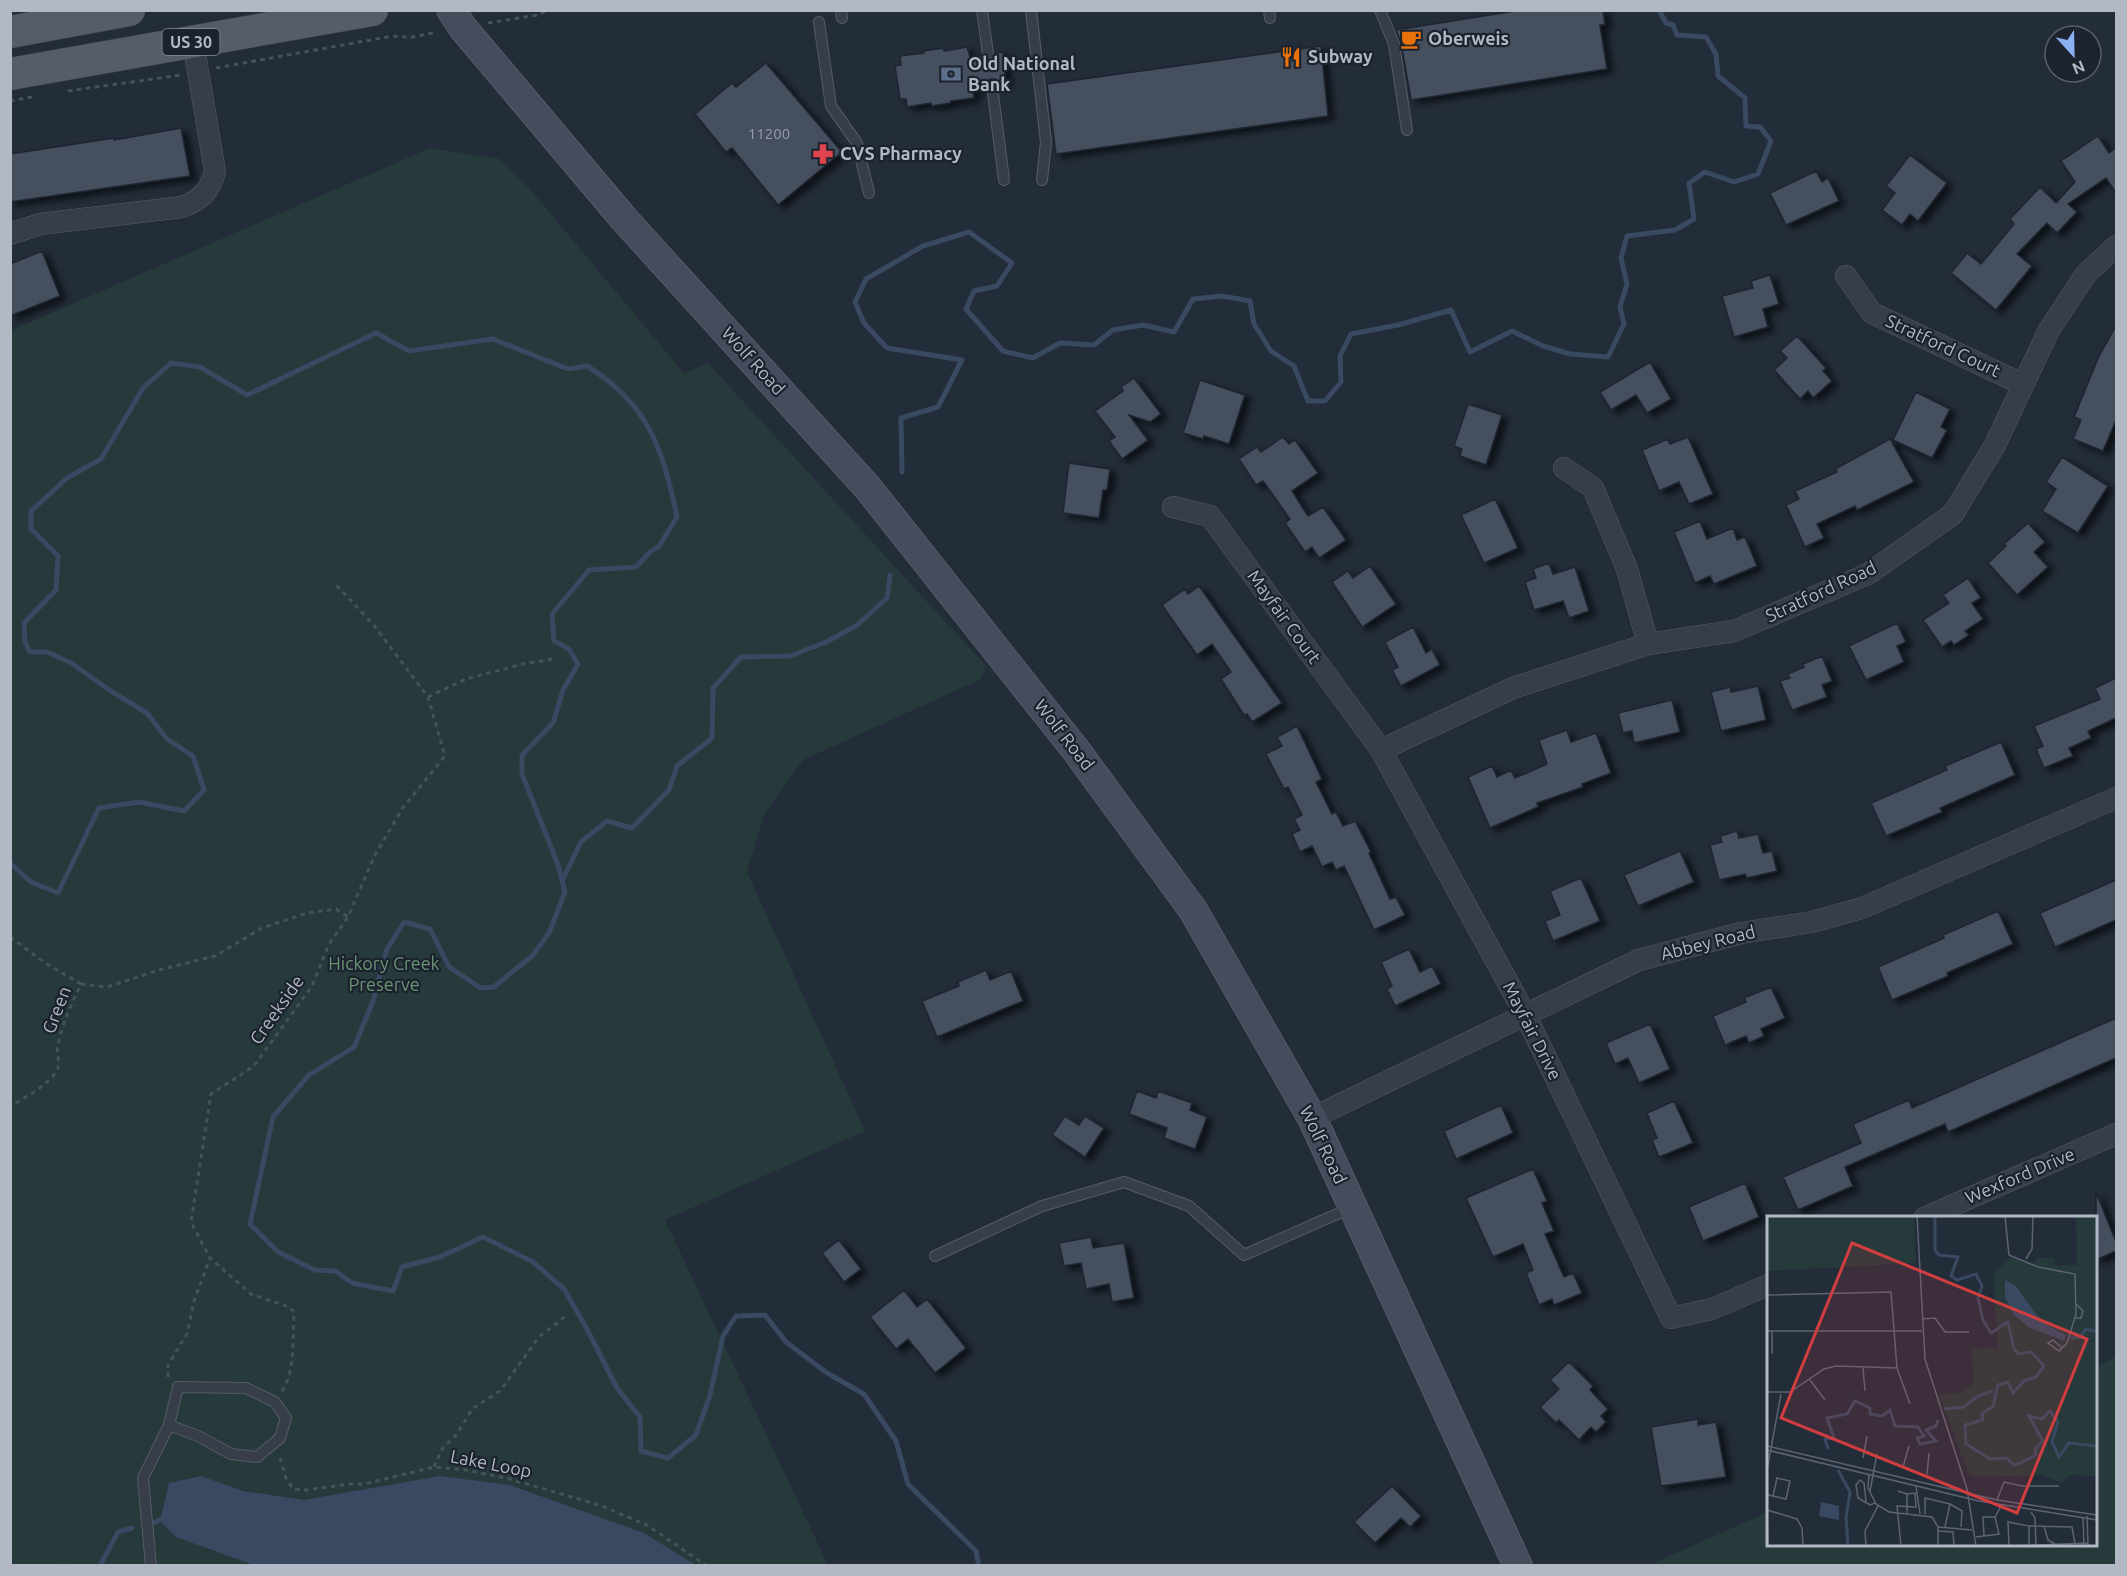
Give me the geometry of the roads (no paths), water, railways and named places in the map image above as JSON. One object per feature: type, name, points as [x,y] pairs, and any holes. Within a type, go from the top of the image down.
[{"type":"main road","points":[[10,32],[129,10]]},
{"type":"main road","name":"US 30","points":[[10,74],[372,10]]},
{"type":"main road","name":"Wolf Road","points":[[451,10],[463,28],[624,219],[868,488],[1075,748],[1193,910],[1312,1118],[1518,1566]]},
{"type":"street","points":[[10,234],[40,224],[183,207],[195,202],[206,193],[215,171],[193,42]]},
{"type":"street","name":"Stratford Road","points":[[1381,750],[1512,688],[1648,644],[1734,631],[1868,574],[1953,513],[1995,445],[2049,330],[2086,274],[2116,246]]},
{"type":"street","name":"Stratford Court","points":[[1846,276],[1872,313],[2022,384]]},
{"type":"street","points":[[1564,468],[1593,488],[1627,569],[1648,644]]},
{"type":"street","name":"Mayfair Court","points":[[1173,507],[1210,516],[1381,750]]},
{"type":"street","name":"Mayfair Drive","points":[[1381,750],[1525,1014],[1671,1318],[1712,1309],[1767,1285]]},
{"type":"street","name":"Abbey Road","points":[[1312,1118],[1639,960],[1741,933],[1812,922],[1862,908],[2116,798]]},
{"type":"street","name":"Wexford Drive","points":[[1929,1216],[2116,1134]]},
{"type":"lane","points":[[982,10],[988,54]]},
{"type":"lane","points":[[1030,10],[1046,142],[1042,180]]},
{"type":"lane","points":[[1380,10],[1394,44],[1407,130]]},
{"type":"lane","points":[[819,22],[831,106],[857,143],[869,194]]},
{"type":"lane","points":[[992,86],[1004,180]]},
{"type":"lane","points":[[935,1256],[1042,1206],[1124,1182],[1189,1206],[1244,1256],[1353,1207]]},
{"type":"lane","points":[[151,1566],[143,1478],[169,1425],[178,1387],[246,1388],[274,1402],[286,1418],[280,1438],[257,1457],[231,1454],[198,1436],[169,1425]]},
{"type":"water","points":[[201,1476],[243,1491],[304,1500],[440,1476],[510,1485],[644,1533],[696,1565],[251,1564],[176,1537],[160,1521],[169,1483]]},
{"type":"waterway","points":[[902,472],[901,418],[938,407],[962,360],[887,348],[864,323],[855,302],[866,279],[923,246],[969,232],[1012,263],[997,286],[974,291],[966,309],[1003,351],[1033,358],[1060,343],[1094,345],[1113,330],[1143,325],[1174,332],[1193,299],[1222,296],[1250,301],[1254,324],[1271,351],[1294,366],[1308,401],[1325,401],[1341,382],[1340,356],[1351,334],[1398,325],[1451,310],[1470,352],[1512,331],[1543,346],[1570,354],[1608,357],[1624,324],[1620,307],[1627,284],[1621,258],[1627,236],[1675,230],[1694,219],[1689,183],[1705,172],[1734,182],[1758,174],[1771,141],[1760,127],[1746,126],[1745,98],[1718,76],[1716,54],[1706,37],[1677,35],[1673,25],[1666,23],[1659,10]]},
{"type":"waterway","points":[[10,863],[31,882],[58,893],[99,808],[139,802],[184,811],[204,790],[193,756],[167,739],[147,713],[71,663],[47,652],[30,652],[25,642],[24,623],[56,590],[58,556],[31,529],[31,511],[67,478],[101,459],[143,388],[171,363],[200,367],[247,395],[376,333],[409,351],[493,339],[568,369],[587,366],[608,381],[625,396],[650,431],[666,470],[677,517],[659,546],[636,567],[589,570],[552,614],[554,641],[569,649],[578,664],[563,690],[553,723],[522,755],[522,774],[558,865],[565,892],[549,933],[533,955],[494,987],[481,988],[449,967],[430,929],[404,922],[387,949],[372,1004],[354,1047],[309,1075],[273,1117],[250,1224],[278,1252],[315,1270],[335,1271],[352,1283],[393,1291],[402,1267],[440,1257],[483,1237],[533,1262],[564,1289],[617,1388],[640,1417],[641,1451],[668,1458],[696,1435],[710,1395],[723,1336],[736,1316],[765,1315],[786,1342],[827,1373],[864,1394],[896,1441],[908,1484],[976,1551],[979,1566]]},
{"type":"waterway","points":[[562,881],[581,842],[607,821],[632,828],[669,790],[677,766],[712,738],[713,688],[741,657],[790,656],[826,642],[856,626],[887,598],[890,575]]},
{"type":"waterway","points":[[152,1524],[167,1516]]},
{"type":"waterway","points":[[100,1566],[118,1532],[132,1528]]},
{"type":"waterway","points":[[62,1566],[68,1566]]},
{"type":"place","name":"Oberweis","points":[[1411,39]]},
{"type":"place","name":"Subway","points":[[1291,57]]},
{"type":"place","name":"Old National Bank","points":[[951,74]]},
{"type":"place","name":"CVS Pharmacy","points":[[823,154]]},
{"type":"park label","name":"Hickory Creek Preserve","points":[[384,974]]}]
